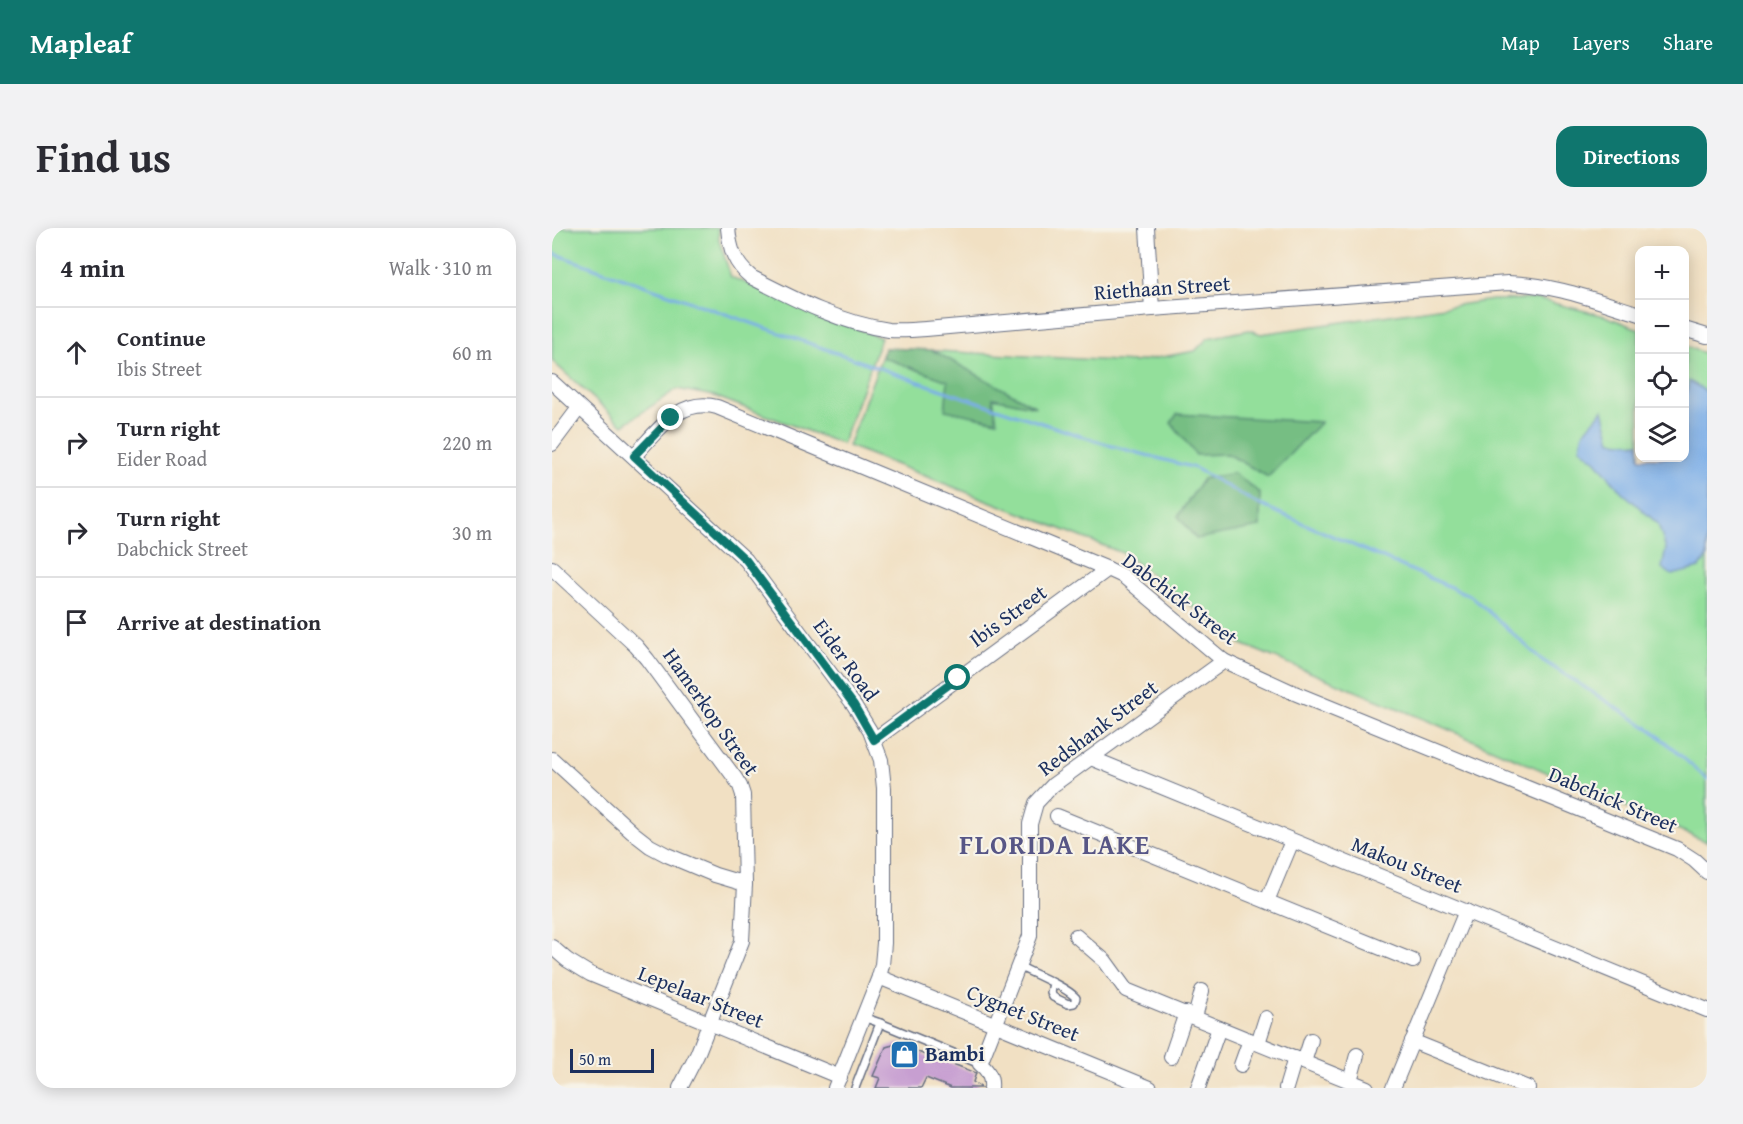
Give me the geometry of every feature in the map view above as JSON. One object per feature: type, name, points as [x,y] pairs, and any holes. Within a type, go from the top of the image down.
[{"type":"street","name":"Riethaan Street","points":[[728,228],[734,256],[740,268],[751,277],[852,322],[891,330],[1508,283],[1527,283],[1561,290],[1635,312]]},
{"type":"street","points":[[1147,228],[1152,309]]},
{"type":"street","points":[[1689,330],[1707,336]]},
{"type":"street","name":"Eider Road","points":[[552,382],[746,560],[854,705],[874,740],[883,772],[885,822],[882,965],[837,1082]]},
{"type":"street","name":"Dabchick Street","points":[[634,456],[684,408],[707,404],[717,407],[1123,576],[1224,661],[1292,692],[1677,849],[1707,872]]},
{"type":"street","points":[[552,444],[579,408]]},
{"type":"street","name":"Hamerkop Street","points":[[552,568],[648,659],[740,786],[743,795],[745,884],[742,941],[689,1072],[680,1088]]},
{"type":"street","name":"Ibis Street","points":[[874,740],[1108,569]]},
{"type":"street","name":"Redshank Street","points":[[980,1064],[1030,936],[1030,824],[1036,803],[1053,785],[1224,661]]},
{"type":"street","name":"Makou Street","points":[[1091,758],[1707,1010]]},
{"type":"street","points":[[552,759],[650,846],[715,875],[745,884]]},
{"type":"street","points":[[1057,816],[1413,962]]},
{"type":"street","points":[[1267,901],[1292,841]]},
{"type":"street","points":[[1393,1088],[1466,912]]},
{"type":"street","points":[[1076,936],[1105,961],[1126,990],[1300,1060],[1344,1082],[1367,1088]]},
{"type":"street","name":"Lepelaar Street","points":[[552,947],[567,960],[590,974],[708,1023],[837,1082]]},
{"type":"street","name":"Cygnet Street","points":[[879,977],[1142,1086]]},
{"type":"street","points":[[1172,1057],[1202,991]]},
{"type":"street","points":[[1241,1065],[1266,1018]]},
{"type":"street","points":[[1198,1088],[1219,1028]]},
{"type":"street","points":[[1286,1088],[1311,1040]]},
{"type":"street","points":[[1412,1041],[1528,1088]]},
{"type":"street","points":[[1344,1082],[1357,1055]]},
{"type":"street","points":[[980,1064],[985,1067],[990,1076],[991,1088]]},
{"type":"lane","points":[[1018,966],[1053,984]]},
{"type":"lane","points":[[863,1017],[980,1064]]},
{"type":"lane","points":[[855,1088],[880,1023]]},
{"type":"green space","points":[[552,228],[718,228],[719,240],[731,277],[881,338],[842,444],[714,396],[677,389],[623,425],[552,361]]},
{"type":"green space","points":[[1537,299],[1605,316],[1635,327],[1635,462],[1689,462],[1689,347],[1707,354],[1707,842],[1431,722],[1239,643],[1125,554],[848,446],[885,348],[1134,362],[1195,351],[1208,338],[1249,330],[1261,334],[1492,300]]},
{"type":"green space","points":[[885,348],[932,350],[1036,407],[993,398],[997,421],[945,410],[948,381],[882,357]]},
{"type":"green space","points":[[1177,414],[1321,422],[1268,477],[1228,454],[1196,455],[1171,423]]},
{"type":"green space","points":[[1234,473],[1260,493],[1260,527],[1196,539],[1178,516],[1203,479]]},
{"type":"water","points":[[1689,381],[1707,392],[1707,557],[1699,568],[1672,575],[1662,568],[1666,549],[1658,524],[1621,491],[1596,461],[1580,448],[1583,433],[1603,410],[1611,441],[1635,443],[1635,462],[1689,462]]},
{"type":"building","points":[[900,1043],[933,1059],[935,1057],[976,1073],[973,1082],[982,1088],[951,1088],[926,1078],[921,1088],[876,1088],[880,1078],[873,1076],[886,1047]]},
{"type":"waterway","points":[[552,253],[951,393],[1112,446],[1195,468],[1256,503],[1471,596],[1542,660],[1653,731],[1707,779]]},
{"type":"place","name":"Bambi","points":[[904,1054]]},
{"type":"district","name":"FLORIDA LAKE","points":[[1055,845]]},
{"type":"route","points":[[671,418],[634,456],[746,560],[854,705],[874,740],[958,678]]}]
